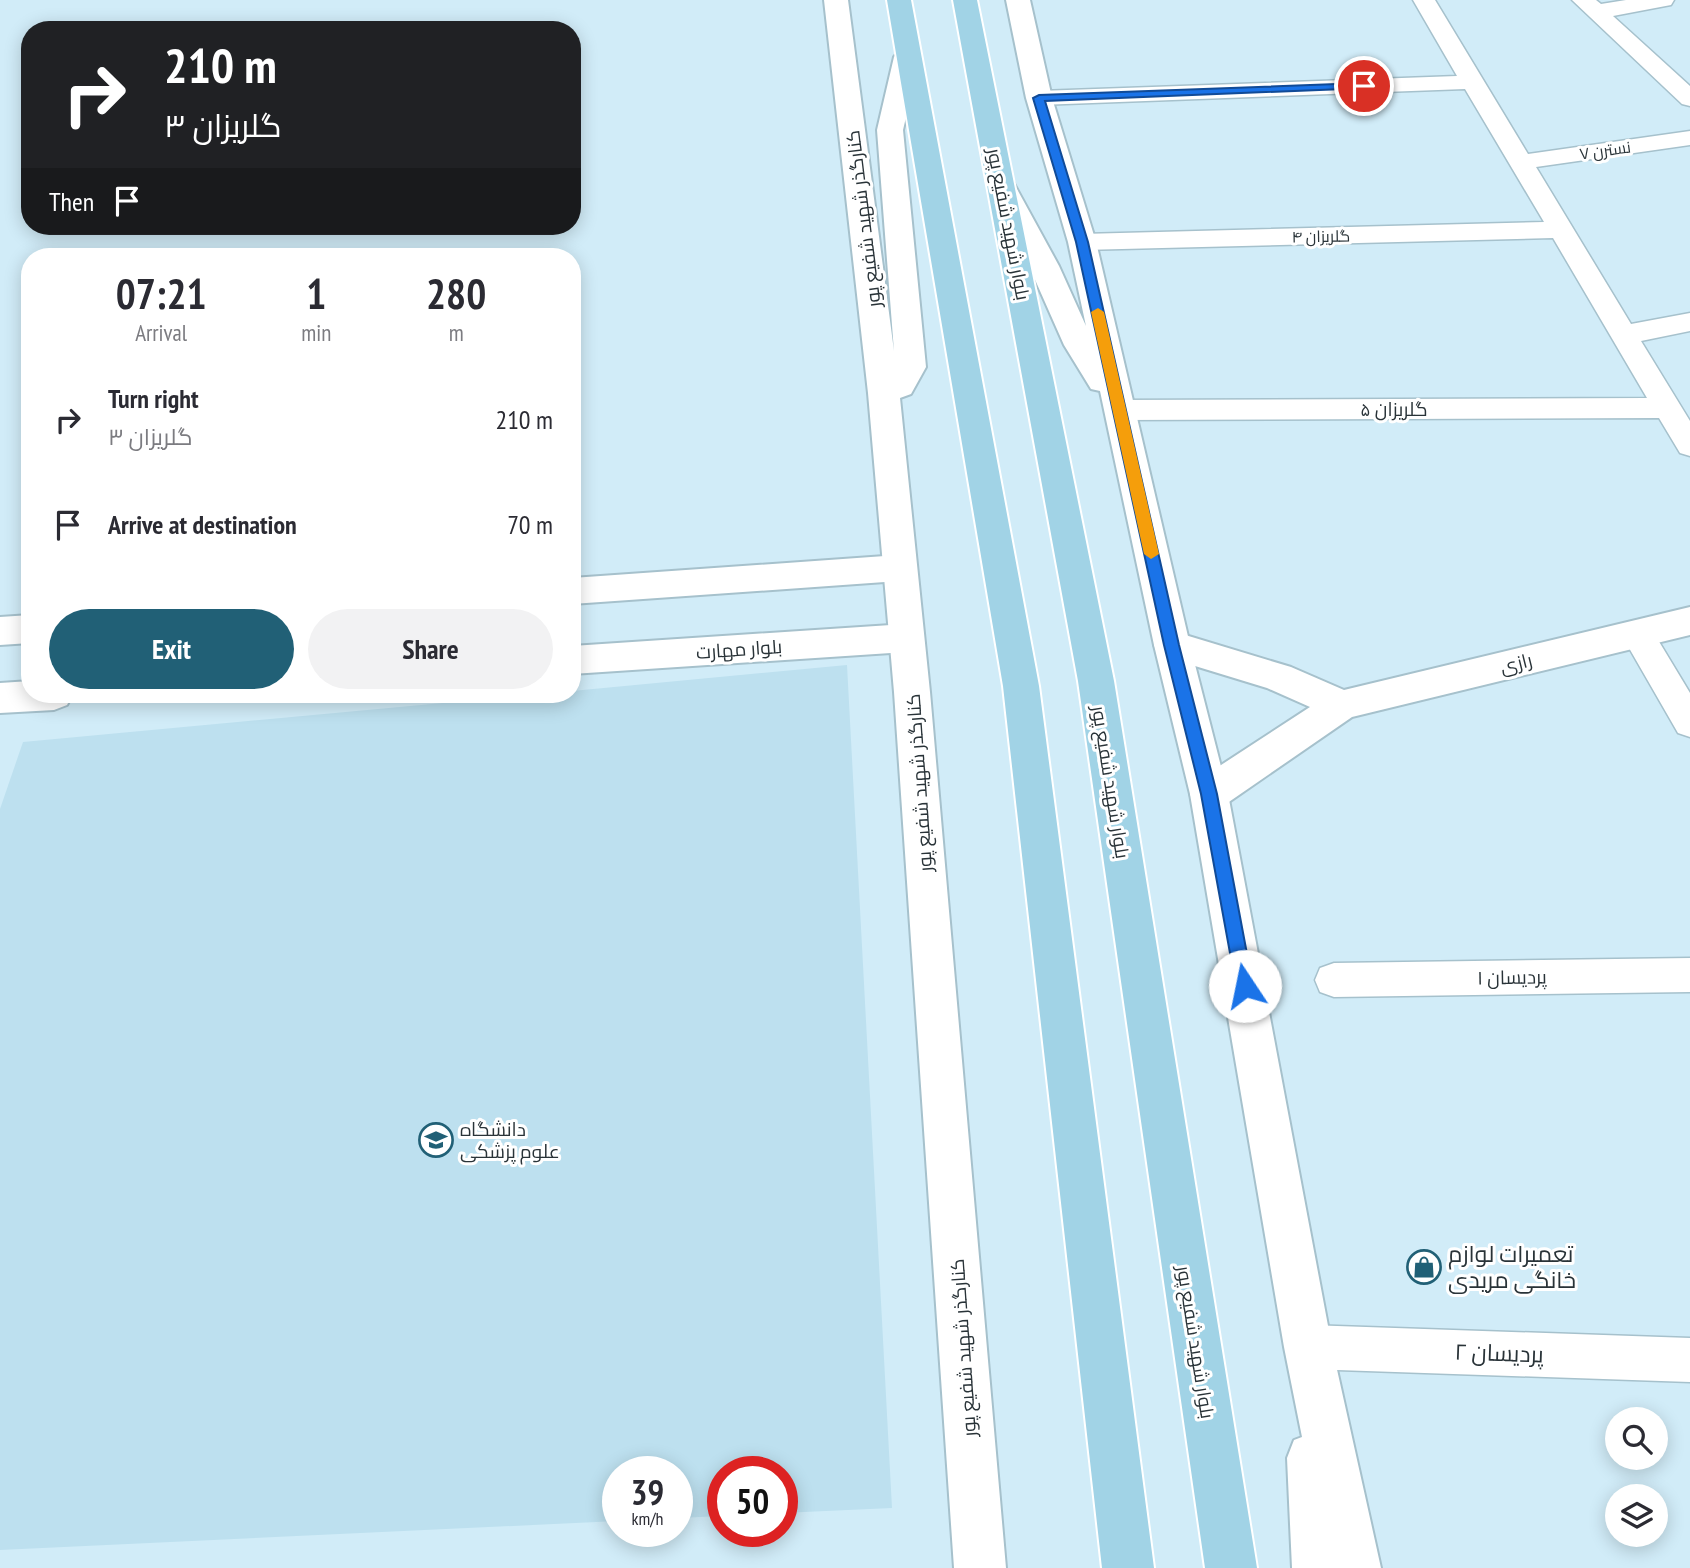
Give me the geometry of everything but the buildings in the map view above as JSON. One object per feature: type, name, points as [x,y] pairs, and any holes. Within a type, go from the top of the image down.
[{"type":"main road","name":"کنارگذر شهید شفیع پور","points":[[836,0],[884,393],[912,692],[980,1568]]},
{"type":"main road","points":[[899,0],[1021,686],[1128,1568]]},
{"type":"main road","name":"بلوار شهید شفیع پور","points":[[965,0],[1096,681],[1231,1568]]},
{"type":"main road","points":[[1018,0],[1039,98],[1082,242],[1172,645],[1209,794],[1308,1347],[1355,1568]]},
{"type":"main road","points":[[884,393],[900,386],[911,367],[890,130],[908,57]]},
{"type":"main road","points":[[1002,187],[1044,266],[1079,345],[1119,410]]},
{"type":"main road","points":[[581,590],[899,568]]},
{"type":"main road","name":"رازی","points":[[1342,705],[1690,621]]},
{"type":"main road","points":[[0,631],[21,630]]},
{"type":"main road","name":"بلوار مهارت","points":[[581,659],[906,638]]},
{"type":"main road","points":[[1172,645],[1278,677],[1342,705]]},
{"type":"main road","points":[[0,698],[21,697]]},
{"type":"main road","points":[[1209,794],[1342,705]]},
{"type":"main road","points":[[1308,1347],[1318,1568]]},
{"type":"street","points":[[1424,0],[1690,446]]},
{"type":"street","points":[[1590,6],[1663,0]]},
{"type":"street","points":[[1590,6],[1690,99]]},
{"type":"street","points":[[1039,98],[1473,82]]},
{"type":"street","name":"نسترن ۷","points":[[1521,162],[1690,138]]},
{"type":"street","name":"گلریزان ۴","points":[[1082,242],[1561,230]]},
{"type":"street","points":[[1624,335],[1690,322]]},
{"type":"street","name":"گلریزان ۵","points":[[1119,410],[1668,408]]},
{"type":"street","points":[[1637,634],[1690,723]]},
{"type":"street","name":"پردیسان ۱","points":[[1334,980],[1690,975]]},
{"type":"street","name":"پردیسان ۲","points":[[1308,1347],[1690,1360]]},
{"type":"shaded area","name":"دانشگاه علوم پزشکی","points":[[847,665],[892,1508],[798,1512],[798,1456],[707,1456],[707,1517],[693,1517],[693,1456],[602,1456],[602,1522],[0,1550],[0,809],[23,742],[442,703],[581,703],[581,690]]},
{"type":"slow traffic","points":[[1098,312],[1151,554]]},
{"type":"place","name":"دانشگاه علوم پزشکی","points":[[436,1140]]},
{"type":"place","name":"تعمیرات لوازم خانگی مریدی","points":[[1424,1267]]},
{"type":"route","points":[[1245,986],[1209,794],[1172,645],[1082,242],[1039,98],[1364,86]]}]
